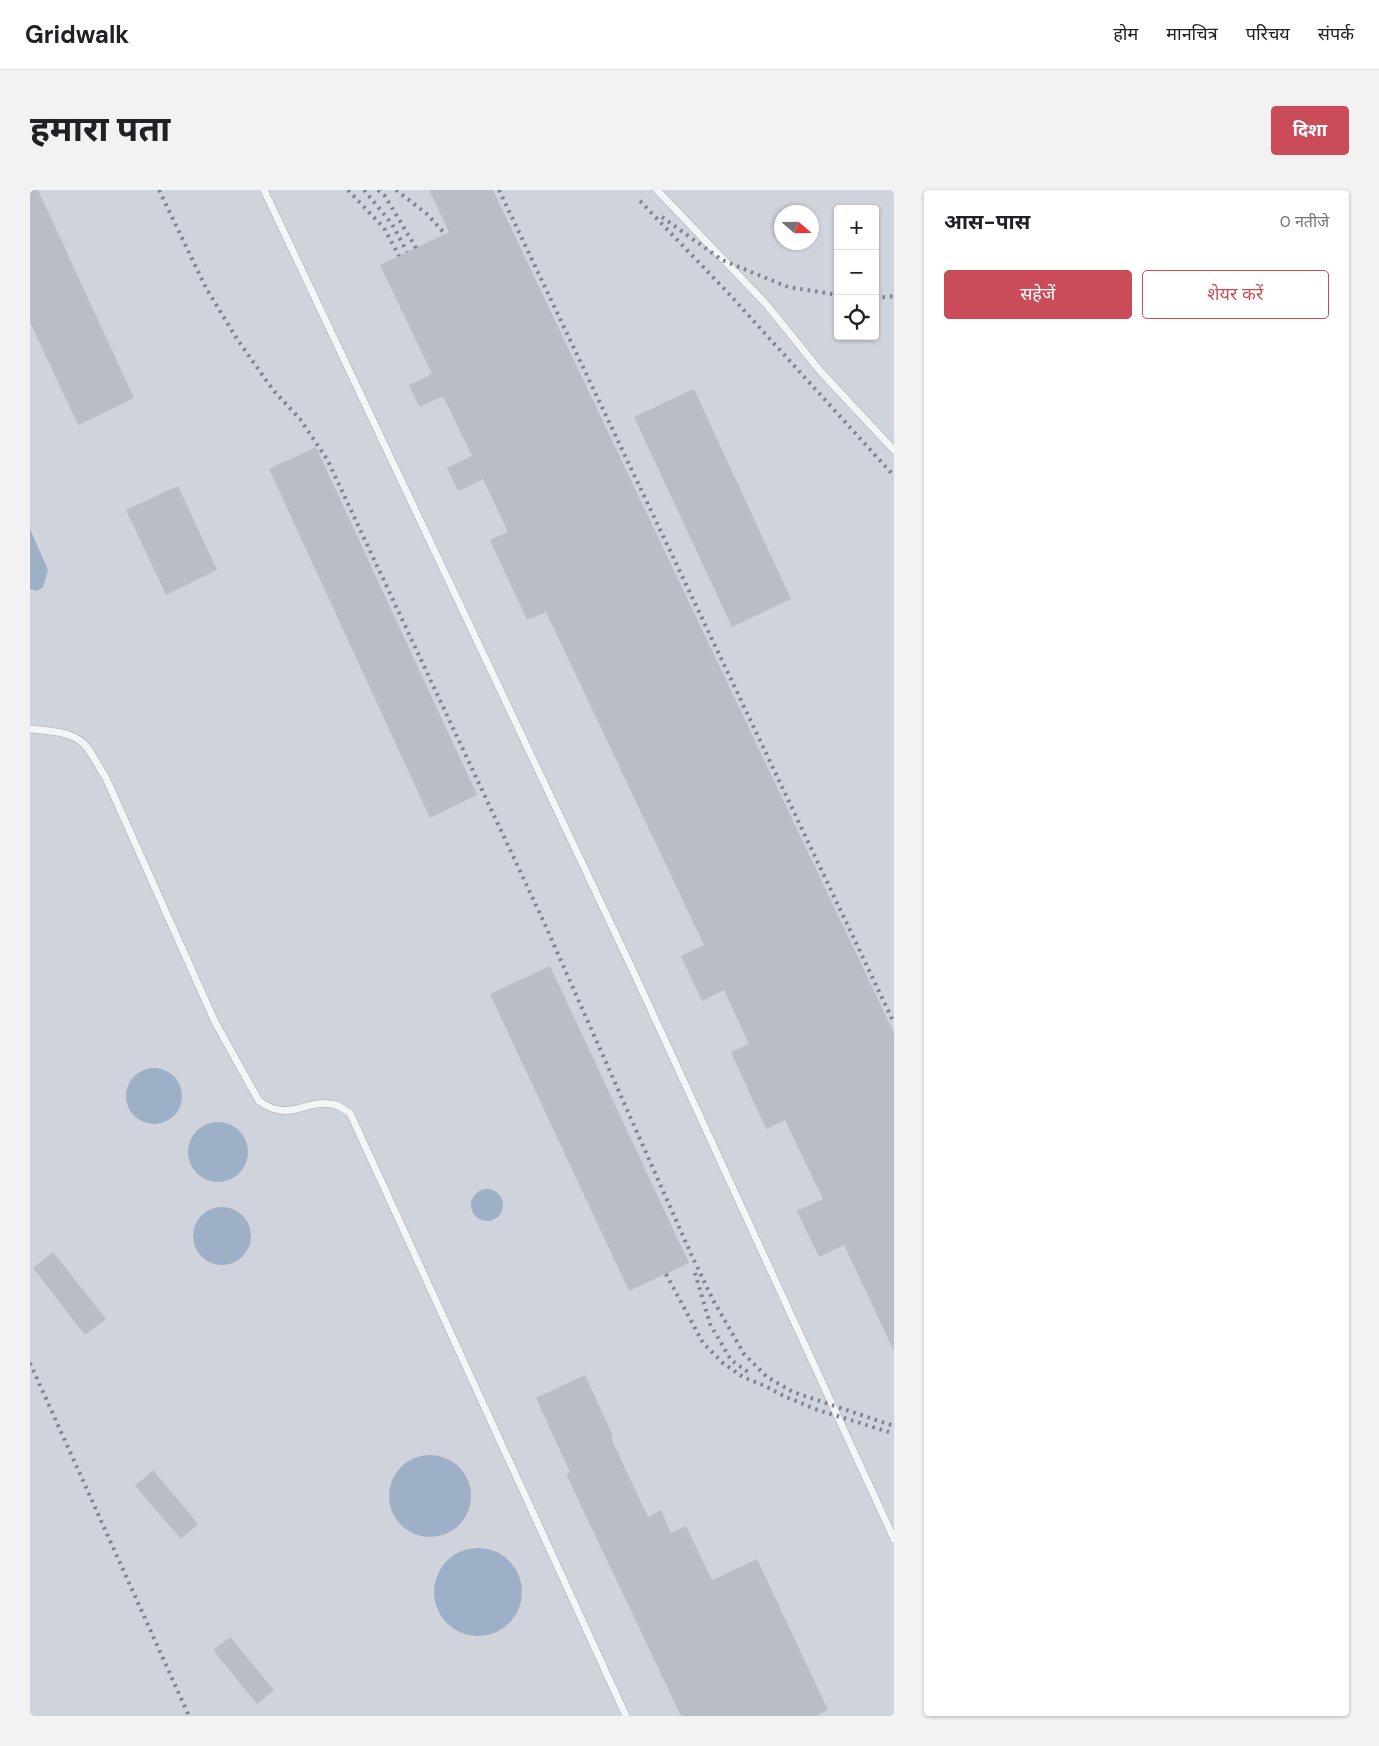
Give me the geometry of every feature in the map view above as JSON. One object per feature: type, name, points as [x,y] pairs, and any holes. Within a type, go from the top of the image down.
[{"type":"lane","points":[[264,190],[635,975],[894,1539]]},
{"type":"lane","points":[[657,190],[766,304],[822,372],[894,450]]},
{"type":"lane","points":[[30,729],[71,736],[85,745],[106,778],[215,1022],[259,1101],[270,1109],[294,1111],[315,1104],[336,1105],[350,1113],[626,1716]]},
{"type":"shaded area","points":[[30,190],[894,190],[894,1716],[30,1716]]},
{"type":"water","points":[[30,529],[48,570],[43,587],[37,591],[30,589]]},
{"type":"water","points":[[154,1068],[165,1070],[174,1076],[180,1085],[182,1096],[180,1107],[174,1116],[165,1122],[154,1124],[143,1122],[134,1116],[128,1107],[126,1096],[128,1085],[134,1076],[143,1070]]},
{"type":"water","points":[[212,1122],[224,1122],[235,1127],[243,1135],[248,1146],[246,1164],[235,1177],[224,1182],[212,1182],[201,1177],[193,1169],[188,1158],[188,1146],[193,1135],[201,1127]]},
{"type":"water","points":[[487,1189],[498,1194],[503,1205],[498,1216],[487,1221],[476,1216],[471,1205],[476,1194]]},
{"type":"water","points":[[216,1207],[228,1207],[243,1215],[251,1230],[251,1242],[243,1257],[228,1265],[216,1265],[201,1257],[193,1242],[193,1230],[201,1215]]},
{"type":"water","points":[[430,1455],[446,1458],[459,1467],[468,1480],[471,1496],[468,1512],[459,1525],[446,1534],[430,1537],[414,1534],[401,1525],[392,1512],[389,1496],[392,1480],[401,1467],[414,1458]]},
{"type":"water","points":[[478,1548],[495,1552],[509,1561],[518,1575],[522,1592],[518,1609],[509,1623],[495,1632],[478,1636],[461,1632],[447,1623],[438,1609],[434,1592],[438,1575],[447,1561],[461,1552]]},
{"type":"building","points":[[30,190],[38,190],[134,398],[78,425],[30,322]]},
{"type":"building","points":[[429,190],[493,190],[894,1033],[894,1351],[844,1245],[819,1257],[797,1211],[823,1199],[785,1120],[766,1129],[731,1052],[749,1044],[724,990],[702,1001],[681,956],[704,945],[546,612],[527,620],[490,540],[508,532],[483,479],[458,491],[447,468],[472,456],[443,396],[419,407],[409,385],[432,374],[380,265],[449,232]]},
{"type":"building","points":[[694,389],[791,599],[732,627],[634,417]]},
{"type":"building","points":[[316,447],[477,795],[430,818],[269,469]]},
{"type":"building","points":[[178,486],[217,570],[166,595],[126,510]]},
{"type":"building","points":[[550,966],[689,1263],[629,1291],[490,994]]},
{"type":"building","points":[[53,1252],[106,1319],[85,1335],[33,1268]]},
{"type":"building","points":[[585,1375],[613,1436],[611,1438],[648,1517],[661,1510],[671,1533],[686,1526],[712,1580],[757,1559],[828,1710],[816,1716],[681,1716],[566,1474],[570,1472],[536,1398]]},
{"type":"building","points":[[153,1470],[198,1524],[181,1539],[135,1486]]},
{"type":"building","points":[[230,1637],[274,1690],[257,1704],[213,1650]]},
{"type":"railway","points":[[159,190],[206,288],[237,339],[273,390],[300,419],[327,459],[542,918],[691,1254],[713,1300],[744,1354],[767,1377],[793,1392],[894,1426]]},
{"type":"railway","points":[[348,190],[384,228],[399,256]]},
{"type":"railway","points":[[364,190],[392,224],[407,252]]},
{"type":"railway","points":[[378,190],[385,196],[416,248]]},
{"type":"railway","points":[[396,190],[427,214],[445,234]]},
{"type":"railway","points":[[499,190],[894,1023]]},
{"type":"railway","points":[[640,201],[731,296],[894,476]]},
{"type":"railway","points":[[662,217],[722,260],[788,287],[834,294]]},
{"type":"railway","points":[[879,298],[894,296]]},
{"type":"railway","points":[[695,1273],[710,1324],[731,1360],[748,1372]]},
{"type":"railway","points":[[666,1274],[703,1343],[723,1363],[743,1377],[786,1397],[818,1410],[889,1432]]},
{"type":"railway","points":[[30,1363],[189,1716]]}]
